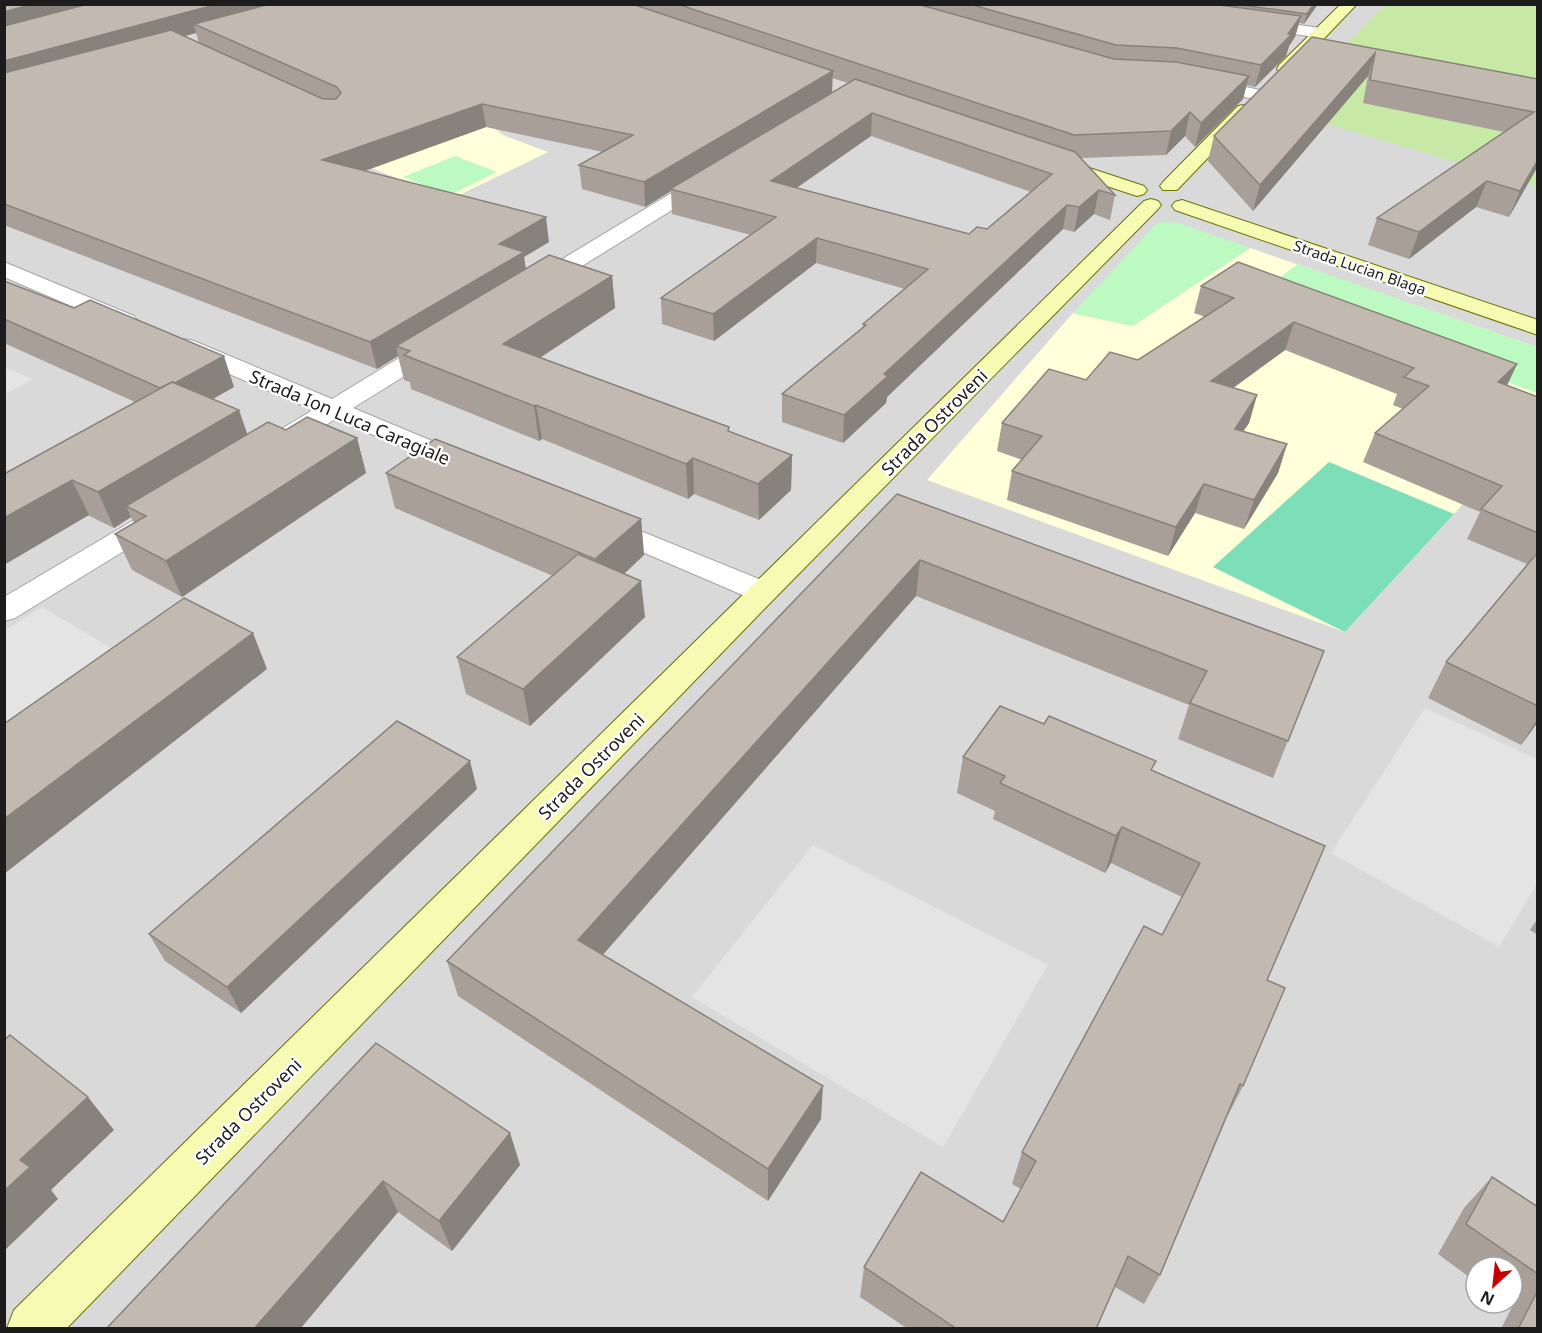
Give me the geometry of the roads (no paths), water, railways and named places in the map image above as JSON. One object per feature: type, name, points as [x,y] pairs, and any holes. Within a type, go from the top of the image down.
[{"type":"street","name":"Strada Ostroveni","points":[[32,1329],[1350,4]]},
{"type":"street","points":[[1240,23],[1321,33]]},
{"type":"street","points":[[1186,80],[1258,95]]},
{"type":"street","name":"Strada Lucian Blaga","points":[[1035,156],[1538,328]]},
{"type":"street","points":[[510,301],[730,166]]},
{"type":"street","name":"Strada Ion Luca Caragiale","points":[[4,269],[488,475]]},
{"type":"street","points":[[14,298],[42,285]]},
{"type":"street","points":[[254,458],[459,332]]},
{"type":"street","points":[[4,611],[175,507]]},
{"type":"street","points":[[576,513],[763,592]]}]
